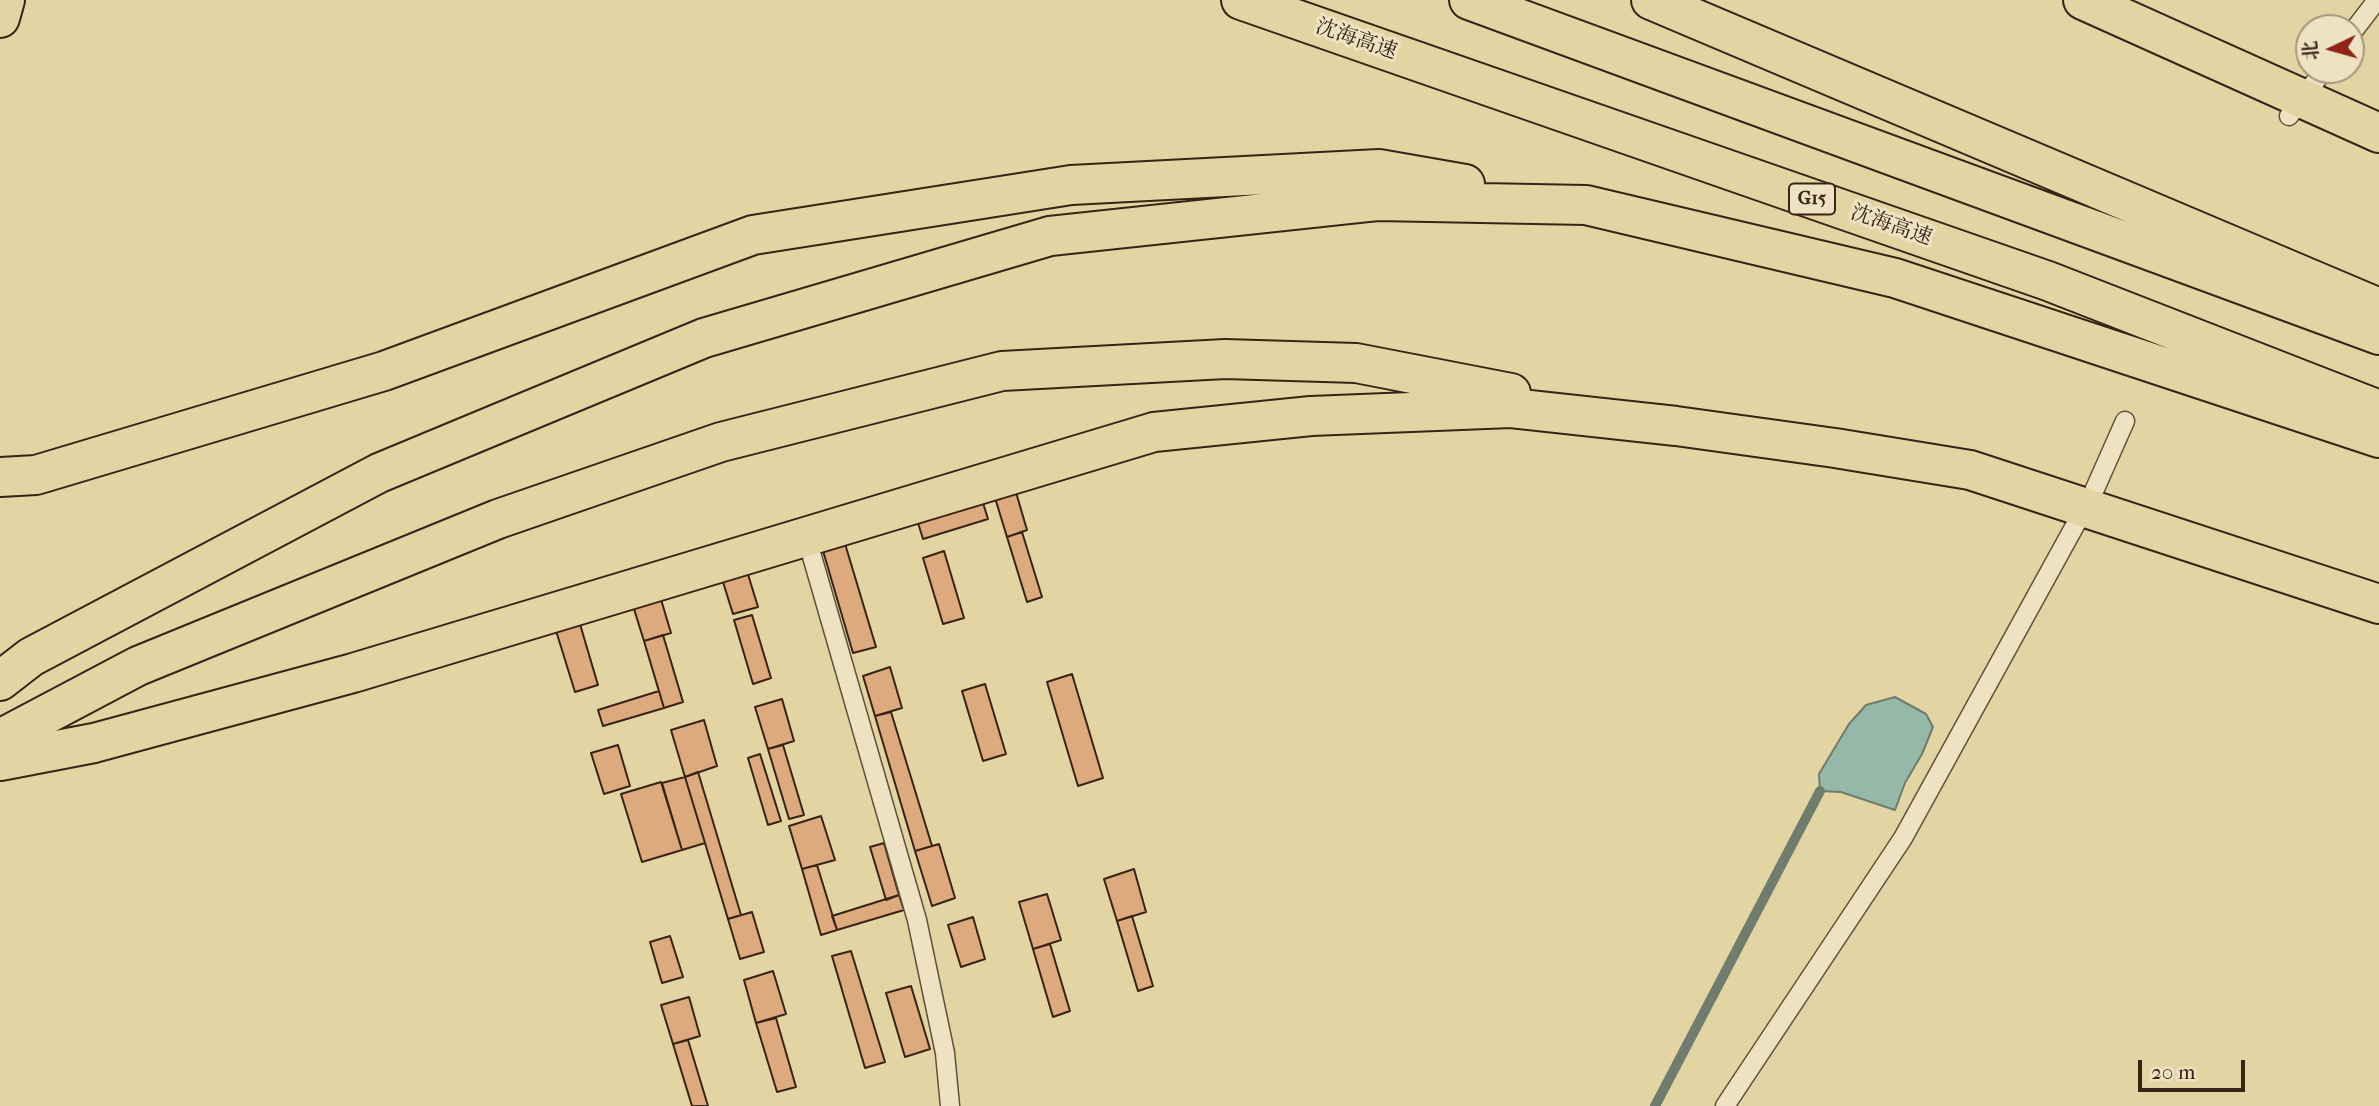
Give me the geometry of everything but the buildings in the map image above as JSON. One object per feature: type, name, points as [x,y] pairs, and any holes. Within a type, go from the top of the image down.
[{"type":"highway","points":[[0,18],[5,0]]},
{"type":"highway","name":"沈海高速","points":[[1241,0],[2048,281],[2379,410]]},
{"type":"highway","points":[[1469,0],[2379,335]]},
{"type":"highway","points":[[1651,0],[2379,307]]},
{"type":"highway","points":[[2080,0],[2379,133]]},
{"type":"highway","points":[[18,476],[384,371],[753,235],[1071,185],[1379,169],[1586,205],[1895,278],[2379,439]]},
{"type":"highway","points":[[0,681],[32,657],[379,473],[704,338],[1050,236],[1377,201],[1586,205]]},
{"type":"highway","points":[[0,739],[138,666],[498,520],[721,442],[1002,370],[1225,359],[1356,363],[1676,426]]},
{"type":"highway","points":[[0,761],[94,743],[353,673],[1154,432],[1311,416],[1511,408],[1676,426],[1970,470],[2379,605]]},
{"type":"lane","points":[[2365,15],[2376,0]]},
{"type":"lane","points":[[2289,116],[2313,84]]},
{"type":"lane","points":[[1724,1106],[1903,838],[2101,493],[2125,421]]},
{"type":"lane","points":[[2236,538],[2379,605]]},
{"type":"lane","points":[[809,546],[917,920],[945,1053],[950,1106]]},
{"type":"shaded area","points":[[1895,697],[1926,714],[1933,727],[1922,754],[1905,783],[1895,810],[1841,792],[1820,791],[1819,774],[1849,724],[1866,705]]},
{"type":"waterway","points":[[1655,1106],[1820,791]]}]
